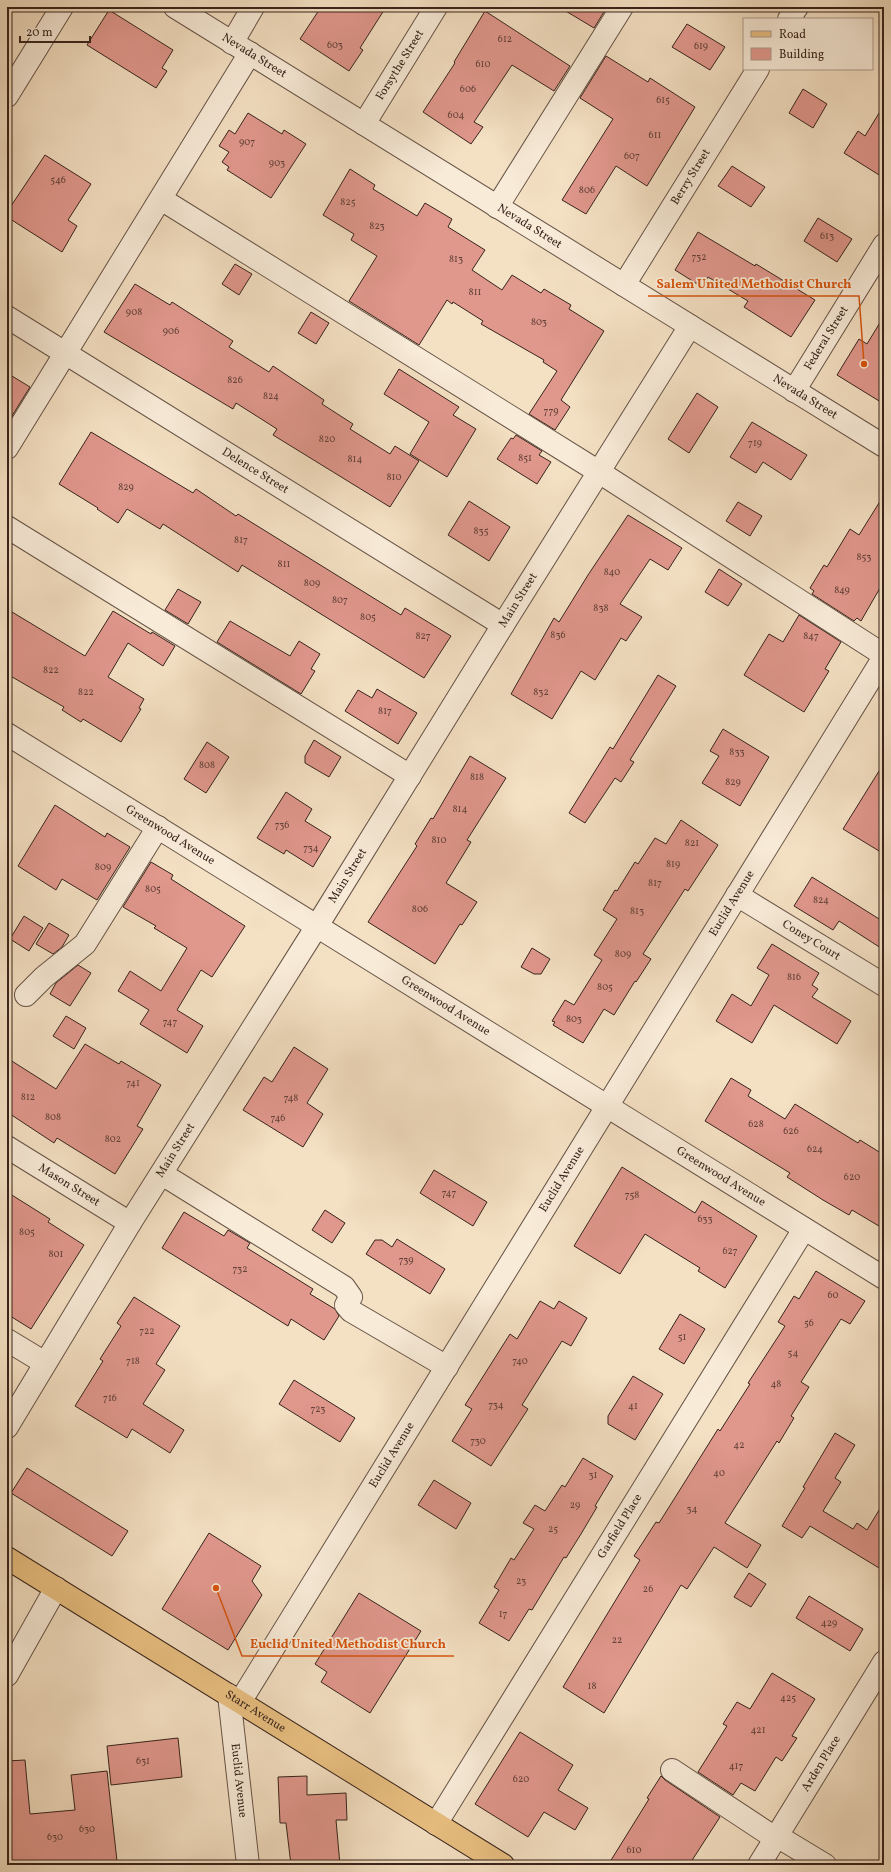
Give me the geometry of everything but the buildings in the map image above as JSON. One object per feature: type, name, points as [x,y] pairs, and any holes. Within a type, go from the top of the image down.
[{"type":"main road","name":"Starr Avenue","points":[[7,1558],[503,1865]]},
{"type":"street","points":[[7,96],[62,7]]},
{"type":"street","name":"Nevada Street","points":[[174,7],[884,446]]},
{"type":"street","points":[[7,448],[161,199],[241,48],[254,7]]},
{"type":"street","name":"Forsythe Street","points":[[364,124],[436,7]]},
{"type":"street","points":[[497,207],[622,7]]},
{"type":"street","points":[[790,18],[797,7]]},
{"type":"street","name":"Berry Street","points":[[624,285],[757,70]]},
{"type":"street","points":[[161,199],[599,472],[884,656]]},
{"type":"street","name":"Federal Street","points":[[794,391],[884,245]]},
{"type":"street","name":"Delence Street","points":[[7,317],[503,625]]},
{"type":"street","name":"Main Street","points":[[7,1427],[130,1223],[317,926],[690,326]]},
{"type":"street","points":[[7,527],[410,776]]},
{"type":"street","name":"Euclid Avenue","points":[[248,1865],[235,1699],[447,1367],[884,656]]},
{"type":"street","name":"Greenwood Avenue","points":[[7,734],[884,1278]]},
{"type":"street","points":[[26,995],[44,977],[85,944],[158,828]]},
{"type":"street","name":"Coney Court","points":[[738,895],[884,985]]},
{"type":"street","name":"Mason Street","points":[[7,1147],[130,1223]]},
{"type":"street","points":[[162,1174],[344,1287],[351,1297],[346,1305],[351,1311],[447,1367]]},
{"type":"street","name":"Garfield Place","points":[[436,1824],[804,1229]]},
{"type":"street","points":[[7,1340],[45,1363]]},
{"type":"street","points":[[7,1675],[56,1588]]},
{"type":"street","name":"Arden Place","points":[[758,1865],[884,1662]]},
{"type":"street","points":[[672,1770],[776,1837],[825,1865]]},
{"type":"place","name":"Salem United Methodist Church","points":[[864,364]]},
{"type":"place","name":"Euclid United Methodist Church","points":[[216,1588]]}]
